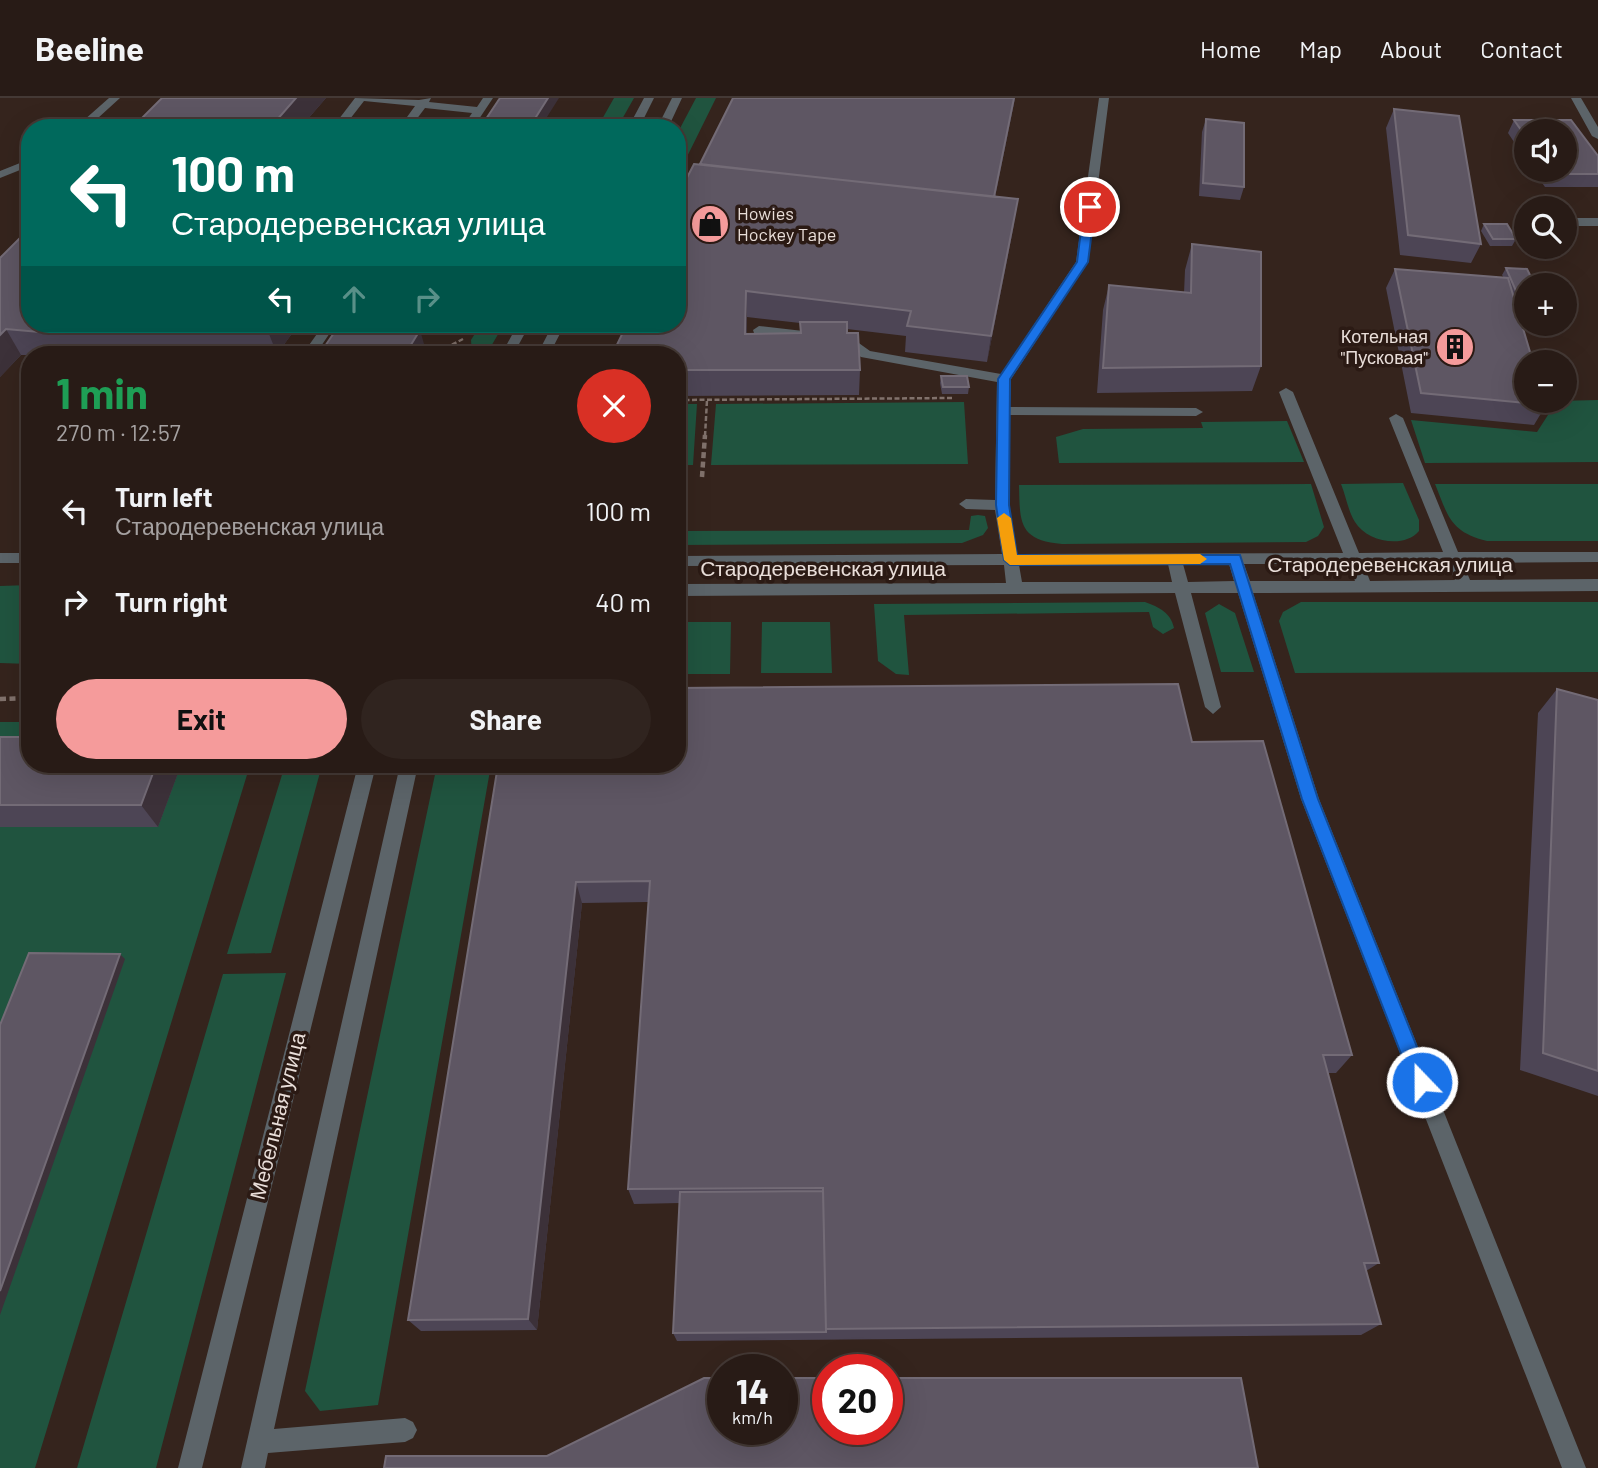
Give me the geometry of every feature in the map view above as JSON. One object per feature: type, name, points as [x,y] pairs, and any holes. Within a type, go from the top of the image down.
[{"type":"street","points":[[90,119],[115,98]]},
{"type":"street","points":[[344,119],[362,98],[424,101],[479,110]]},
{"type":"street","points":[[473,119],[488,98]]},
{"type":"street","points":[[638,119],[649,98]]},
{"type":"street","points":[[666,119],[677,98]]},
{"type":"street","points":[[1015,589],[1002,505],[1004,379],[1083,262],[1104,98]]},
{"type":"street","points":[[1576,98],[1598,136]]},
{"type":"street","points":[[411,119],[424,101]]},
{"type":"street","points":[[0,175],[21,166]]},
{"type":"street","points":[[1577,222],[1598,222]]},
{"type":"street","points":[[759,330],[849,340],[866,354],[1004,379]]},
{"type":"street","points":[[1286,392],[1365,586]]},
{"type":"street","points":[[1003,411],[1196,412]]},
{"type":"street","points":[[1396,418],[1416,473],[1465,586]]},
{"type":"street","points":[[966,504],[1002,505]]},
{"type":"street","name":"Стародеревенская улица","points":[[686,561],[1598,557]]},
{"type":"street","points":[[0,558],[21,558]]},
{"type":"street","points":[[1174,559],[1213,707]]},
{"type":"street","points":[[1236,559],[1310,799],[1574,1468]]},
{"type":"street","name":"Стародеревенская улица","points":[[686,590],[1598,585]]},
{"type":"street","name":"Мебельная улица","points":[[190,1468],[365,773]]},
{"type":"street","points":[[253,1468],[408,773]]},
{"type":"street","points":[[259,1442],[405,1430]]},
{"type":"path","points":[[449,346],[463,339]]},
{"type":"path","points":[[686,400],[962,398]]},
{"type":"path","points":[[702,477],[707,400]]},
{"type":"path","points":[[0,699],[21,698]]},
{"type":"green space","points":[[614,98],[634,98],[622,119],[602,119]]},
{"type":"green space","points":[[696,98],[716,98],[686,159],[686,119]]},
{"type":"green space","points":[[475,333],[499,333],[491,346],[471,346],[471,340]]},
{"type":"green space","points":[[1598,400],[1598,462],[1425,463],[1411,420],[1537,432],[1549,413],[1577,413],[1577,401]]},
{"type":"green space","points":[[964,402],[968,464],[711,465],[716,404]]},
{"type":"green space","points":[[686,404],[697,404],[693,465],[686,465]]},
{"type":"green space","points":[[1287,421],[1304,462],[1059,463],[1056,437],[1083,429],[1203,428],[1201,422]]},
{"type":"green space","points":[[1403,483],[1419,520],[1419,531],[1404,540],[1386,541],[1361,529],[1351,513],[1341,484]]},
{"type":"green space","points":[[1311,484],[1324,527],[1318,536],[1306,542],[1062,544],[1037,538],[1029,533],[1021,519],[1019,485]]},
{"type":"green space","points":[[1435,484],[1598,484],[1598,541],[1487,541],[1475,537],[1465,533],[1452,521]]},
{"type":"green space","points":[[971,516],[985,516],[988,528],[983,535],[962,543],[686,545],[686,531],[969,530]]},
{"type":"green space","points":[[21,585],[21,664],[0,663],[0,586]]},
{"type":"green space","points":[[1145,602],[1164,611],[1174,628],[1163,634],[1153,627],[1149,612],[904,615],[909,675],[896,674],[878,661],[874,604]]},
{"type":"green space","points":[[1301,602],[1598,602],[1598,672],[1295,673],[1279,621],[1283,612]]},
{"type":"green space","points":[[1219,604],[1235,613],[1254,672],[1221,672],[1205,613]]},
{"type":"green space","points":[[686,622],[731,622],[730,674],[686,674]]},
{"type":"green space","points":[[762,622],[830,622],[832,673],[761,673]]},
{"type":"green space","points":[[0,722],[21,722],[21,773],[248,773],[35,1468],[0,1468]]},
{"type":"green space","points":[[283,773],[320,773],[271,953],[227,954]]},
{"type":"green space","points":[[435,773],[490,773],[378,1405],[320,1411],[305,1391]]},
{"type":"green space","points":[[286,973],[156,1468],[77,1468],[223,974]]},
{"type":"building","points":[[162,98],[296,98],[278,119],[141,119]]},
{"type":"building","points":[[500,98],[548,98],[535,119],[486,119]]},
{"type":"building","points":[[733,98],[1014,98],[994,197],[700,164]]},
{"type":"building","points":[[1394,109],[1459,116],[1481,244],[1408,235]]},
{"type":"building","points":[[1206,119],[1244,123],[1244,187],[1203,183]]},
{"type":"building","points":[[1577,128],[1598,156],[1598,174],[1577,174]]},
{"type":"building","points":[[694,164],[1018,199],[991,336],[907,326],[911,311],[746,291],[745,334],[801,333],[800,322],[847,322],[847,333],[858,333],[860,370],[686,370],[686,346],[616,346],[623,333],[686,333],[686,180]]},
{"type":"building","points":[[1484,224],[1507,224],[1514,236],[1514,239],[1493,239]]},
{"type":"building","points":[[21,237],[21,330],[6,329],[0,335],[0,258]]},
{"type":"building","points":[[1192,244],[1261,252],[1261,366],[1103,368],[1109,285],[1191,293]]},
{"type":"building","points":[[1506,268],[1527,269],[1529,273],[1514,273],[1514,286]]},
{"type":"building","name":"Котельная \"Пусковая\"","points":[[1395,269],[1508,278],[1514,298],[1514,336],[1525,336],[1529,350],[1514,350],[1514,402],[1421,393]]},
{"type":"building","points":[[334,333],[418,333],[410,346],[325,346]]},
{"type":"building","points":[[941,376],[967,376],[969,387],[943,387]]},
{"type":"building","points":[[1178,684],[1192,742],[1263,741],[1352,1055],[1323,1055],[1379,1263],[1364,1263],[1381,1324],[826,1329],[823,1188],[628,1189],[650,881],[576,882],[528,1319],[408,1320],[497,773],[686,773],[686,688]]},
{"type":"building","points":[[1557,689],[1598,700],[1598,1071],[1543,1053]]},
{"type":"building","points":[[0,737],[21,737],[21,773],[153,773],[141,805],[0,805]]},
{"type":"building","points":[[29,953],[120,954],[0,1291],[0,1025]]},
{"type":"building","points":[[823,1191],[826,1332],[673,1333],[680,1192]]},
{"type":"building","points":[[704,1378],[707,1378],[707,1445],[798,1445],[798,1378],[812,1378],[812,1445],[903,1445],[903,1378],[1241,1378],[1258,1468],[384,1468],[386,1456],[547,1456]]},
{"type":"slow traffic","points":[[1004,518],[1010,560],[1200,559]]},
{"type":"place","name":"Howies Hockey Tape","points":[[710,224]]},
{"type":"place","name":"Котельная \"Пусковая\"","points":[[1455,347]]},
{"type":"route","points":[[1090,207],[1083,262],[1004,379],[1002,505],[1010,560],[1236,559],[1310,799],[1422,1082]]}]
